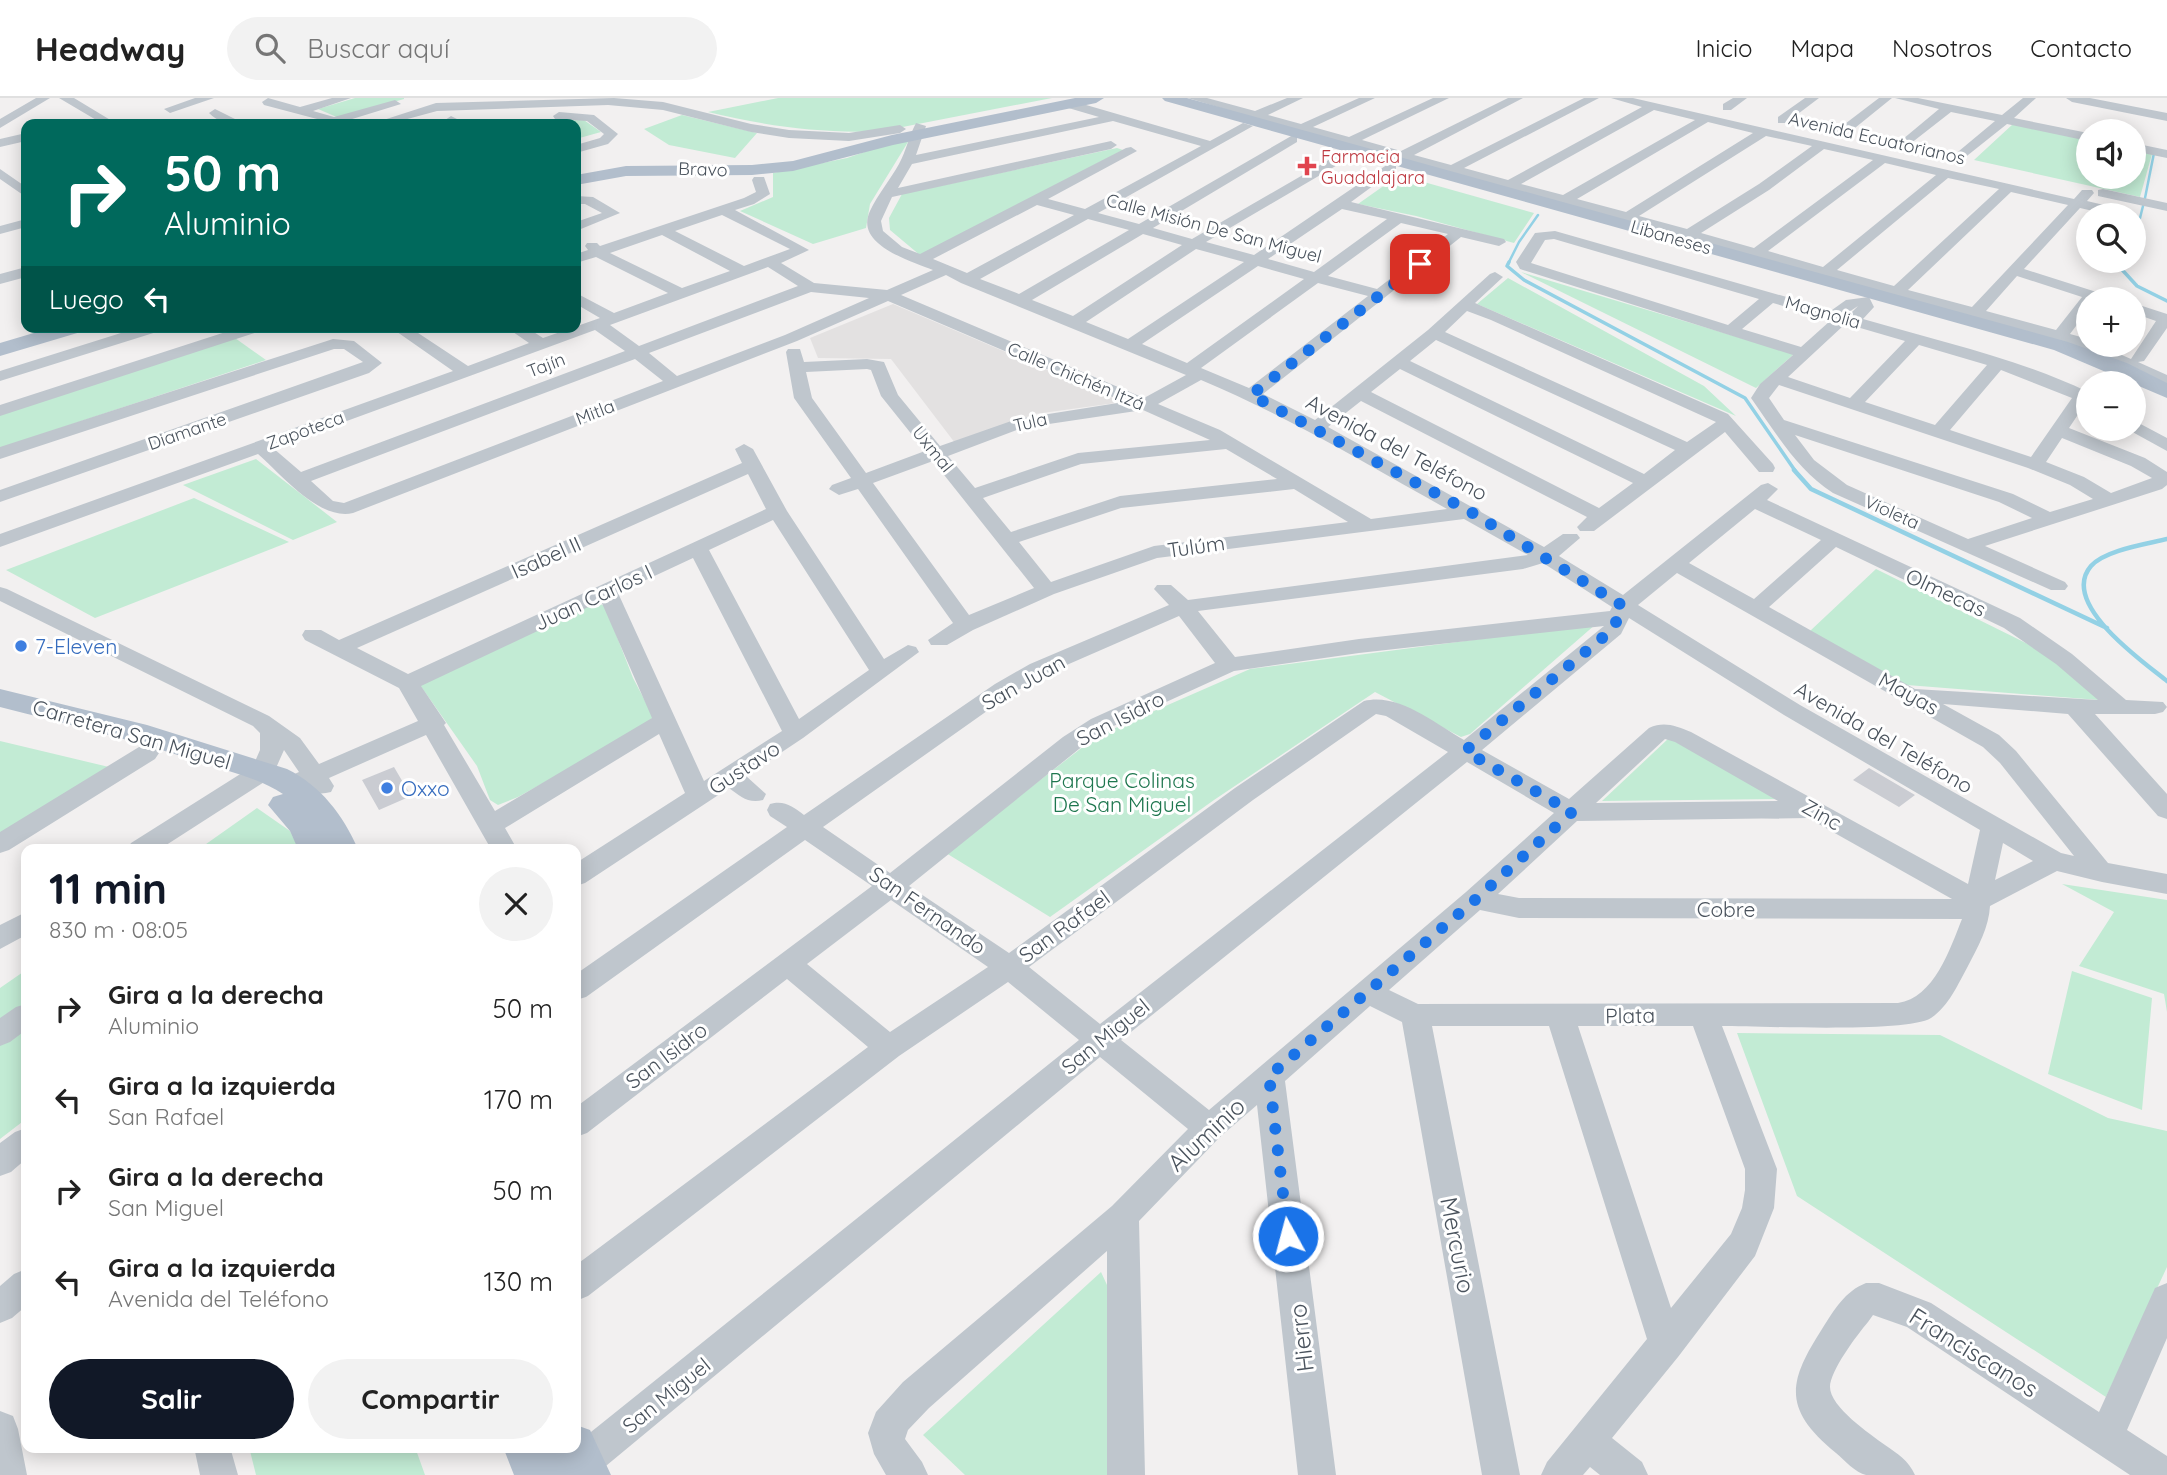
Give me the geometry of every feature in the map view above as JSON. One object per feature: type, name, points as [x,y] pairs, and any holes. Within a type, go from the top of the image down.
[{"type":"main road","name":"Bravo","points":[[581,179],[601,173],[643,168],[779,168],[831,157],[913,130],[1062,101],[1096,98]]},
{"type":"main road","name":"Libaneses","points":[[1148,98],[1251,120],[1397,161],[2055,355],[2094,371]]},
{"type":"main road","name":"Libaneses","points":[[1170,98],[1218,104],[1819,274],[2086,355],[2167,391]]},
{"type":"main road","points":[[1819,274],[1817,283],[1862,296],[1864,300],[1876,300],[1923,313],[1943,312]]},
{"type":"main road","points":[[0,351],[58,333]]},
{"type":"main road","points":[[2146,395],[2167,406]]},
{"type":"main road","name":"Carretera San Miguel","points":[[0,698],[164,739],[253,777]]},
{"type":"main road","name":"Carretera San Miguel","points":[[0,717],[253,777]]},
{"type":"main road","points":[[253,777],[308,786],[340,844]]},
{"type":"main road","points":[[253,777],[257,787],[291,810],[304,825],[314,844]]},
{"type":"main road","points":[[541,1453],[570,1465]]},
{"type":"street","points":[[0,124],[44,98]]},
{"type":"street","points":[[65,98],[101,119]]},
{"type":"street","points":[[169,103],[185,104],[208,98]]},
{"type":"street","points":[[278,98],[268,102],[329,119]]},
{"type":"street","points":[[304,110],[345,98]]},
{"type":"street","name":"Libaneses","points":[[1195,98],[1218,104],[1251,120]]},
{"type":"street","points":[[966,280],[1251,120],[1297,98]]},
{"type":"street","points":[[1019,301],[1297,133],[1369,98]]},
{"type":"street","points":[[1073,323],[1348,147],[1443,98]]},
{"type":"street","points":[[1130,345],[1340,204],[1397,161],[1517,98]]},
{"type":"street","points":[[1454,168],[1593,98]]},
{"type":"street","name":"Avenida Ecuatorianos","points":[[1617,98],[2076,204]]},
{"type":"street","points":[[1741,98],[1720,105],[1749,112]]},
{"type":"street","points":[[1806,125],[1777,118],[1813,98]]},
{"type":"street","points":[[1850,151],[1847,134],[1886,98]]},
{"type":"street","points":[[1901,98],[1934,101],[1948,108],[2076,135]]},
{"type":"street","points":[[1958,160],[2030,98]]},
{"type":"street","points":[[2072,98],[2116,102],[2167,117]]},
{"type":"street","points":[[341,119],[407,101],[430,109]]},
{"type":"street","points":[[395,119],[430,109],[632,101],[751,128],[878,141]]},
{"type":"street","points":[[1062,101],[1210,145]]},
{"type":"street","points":[[2100,119],[2116,102]]},
{"type":"street","points":[[471,119],[536,106],[587,117],[612,134],[604,141],[581,148]]},
{"type":"street","points":[[1511,184],[1653,106]]},
{"type":"street","points":[[1924,152],[1895,145],[1948,108]]},
{"type":"street","points":[[215,113],[229,119]]},
{"type":"street","points":[[906,161],[1114,117]]},
{"type":"street","points":[[1565,200],[1707,118]]},
{"type":"street","points":[[1066,129],[1176,164]]},
{"type":"street","points":[[816,136],[863,136],[913,130]]},
{"type":"street","name":"Avenida del Teléfono","points":[[913,130],[906,161],[874,216],[876,233],[897,250],[918,261],[1251,395],[1316,428],[1471,512],[1545,556],[1620,612],[2054,861],[2102,873],[2167,884]]},
{"type":"street","points":[[1628,217],[1765,131]]},
{"type":"street","points":[[0,143],[21,137]]},
{"type":"street","points":[[1690,234],[1764,187],[1823,144]]},
{"type":"street","points":[[887,194],[1111,145]]},
{"type":"street","points":[[2146,150],[2167,154]]},
{"type":"street","points":[[918,261],[1035,200],[1142,154]]},
{"type":"street","points":[[1756,253],[1883,159]]},
{"type":"street","name":"Libaneses","points":[[1397,161],[1454,168],[1756,253],[1819,274],[1898,291],[2076,340]]},
{"type":"street","points":[[0,173],[6,184]]},
{"type":"street","points":[[1819,274],[1946,173]]},
{"type":"street","points":[[584,237],[663,230],[724,210],[761,188]]},
{"type":"street","points":[[1898,291],[2008,188]]},
{"type":"street","points":[[2078,203],[2085,189],[2167,207]]},
{"type":"street","points":[[581,200],[590,201],[613,213],[584,237]]},
{"type":"street","name":"Calle Misión De San Miguel","points":[[1035,200],[1381,295]]},
{"type":"street","points":[[1340,204],[1499,242]]},
{"type":"street","points":[[1975,313],[2076,206]]},
{"type":"street","name":"Zapoteca","points":[[581,329],[801,252],[800,248],[724,210]]},
{"type":"street","name":"Tula","points":[[839,489],[1037,419],[1143,405],[1195,372],[1318,276],[1398,218]]},
{"type":"street","points":[[0,230],[21,224]]},
{"type":"street","points":[[663,230],[744,272]]},
{"type":"street","points":[[1251,395],[1458,233]]},
{"type":"street","name":"Magnolia","points":[[1591,288],[1524,265],[1540,236],[1555,235],[1998,363],[2076,394]]},
{"type":"street","points":[[584,237],[680,293]]},
{"type":"street","points":[[1591,288],[1634,258]]},
{"type":"street","name":"Calle Chichén Itzá","points":[[771,263],[810,287],[888,295],[1230,442],[1368,525]]},
{"type":"street","name":"Mitla","points":[[260,446],[327,505],[346,509],[791,338],[943,271]]},
{"type":"street","points":[[2016,271],[2076,290]]},
{"type":"street","points":[[0,279],[21,273]]},
{"type":"street","points":[[1316,428],[1434,333],[1495,277]]},
{"type":"street","points":[[1660,309],[1700,277]]},
{"type":"street","name":"Tajín","points":[[297,480],[810,287]]},
{"type":"street","points":[[1591,288],[1804,353]]},
{"type":"street","points":[[1731,330],[1770,297]]},
{"type":"street","points":[[1864,300],[1866,307],[1842,319],[1776,379],[2035,464],[2077,481],[2109,500]]},
{"type":"street","points":[[581,302],[673,382]]},
{"type":"street","points":[[1465,305],[1693,403],[1728,422],[1766,468]]},
{"type":"street","points":[[2138,358],[2166,319],[2146,313]]},
{"type":"street","points":[[0,376],[138,333]]},
{"type":"street","points":[[0,411],[240,333]]},
{"type":"street","points":[[407,333],[466,372]]},
{"type":"street","points":[[524,333],[541,344]]},
{"type":"street","name":"Zapoteca","points":[[0,541],[571,333]]},
{"type":"street","points":[[1434,333],[1688,449]]},
{"type":"street","points":[[791,338],[803,398],[965,625]]},
{"type":"street","points":[[1853,405],[1916,339]]},
{"type":"street","name":"Diamante","points":[[0,453],[340,343],[350,345],[374,365],[0,496]]},
{"type":"street","points":[[2113,357],[2167,382]]},
{"type":"street","name":"Libaneses","points":[[2135,357],[2167,365]]},
{"type":"street","points":[[1399,362],[1644,481]]},
{"type":"street","name":"Uxmal","points":[[798,367],[867,363],[877,366],[890,396],[1047,590]]},
{"type":"street","points":[[1938,433],[1998,363]]},
{"type":"street","name":"Violeta","points":[[1776,379],[1760,396],[1763,405],[1780,424],[1807,464],[1821,477],[1840,489],[2058,586]]},
{"type":"street","points":[[1361,394],[1599,516]]},
{"type":"street","points":[[2035,464],[2076,409]]},
{"type":"street","points":[[1545,556],[1728,422]]},
{"type":"street","points":[[1780,424],[2006,498],[2047,519]]},
{"type":"street","points":[[1968,545],[2155,485],[2164,478],[2138,462],[2059,430]]},
{"type":"street","points":[[2146,433],[2167,446]]},
{"type":"street","points":[[970,496],[1078,459],[1230,442]]},
{"type":"street","points":[[2138,462],[2167,452]]},
{"type":"street","name":"Isabel II","points":[[339,648],[748,457],[777,511]]},
{"type":"street","points":[[1007,540],[1120,502],[1297,483]]},
{"type":"street","name":"Olmecas","points":[[1761,495],[1834,539],[2012,623],[2064,659],[2122,708]]},
{"type":"street","name":"San Miguel","points":[[570,1465],[1465,751],[1613,629],[1620,612],[1674,563],[1761,495]]},
{"type":"street","points":[[777,511],[880,670]]},
{"type":"street","name":"Juan Carlos I","points":[[408,683],[777,511]]},
{"type":"street","name":"Tulúm","points":[[939,640],[965,625],[1047,590],[1112,565],[1168,549],[1471,512]]},
{"type":"street","points":[[1757,607],[1834,539]]},
{"type":"street","points":[[698,548],[795,733]]},
{"type":"street","name":"San Juan","points":[[581,986],[1021,678],[1183,607],[1496,567],[1545,556]]},
{"type":"street","name":"Mayas","points":[[1674,563],[1912,694],[1991,741],[2008,757],[2102,873]]},
{"type":"street","points":[[1164,589],[1183,607],[1229,665]]},
{"type":"street","points":[[607,591],[698,796]]},
{"type":"street","points":[[0,593],[261,722],[292,744],[308,786],[437,731]]},
{"type":"street","name":"San Isidro","points":[[581,1120],[892,885],[1080,736],[1099,724],[1229,665],[1620,612]]},
{"type":"street","points":[[313,635],[408,683],[502,844]]},
{"type":"street","name":"Gustavo","points":[[581,873],[795,733],[908,652]]},
{"type":"street","points":[[1912,694],[2075,707],[2155,707]]},
{"type":"street","name":"San Rafael","points":[[581,1281],[889,1048],[1009,967],[1244,793],[1372,706],[1392,709],[1572,812]]},
{"type":"street","points":[[2075,707],[2167,810]]},
{"type":"street","points":[[492,824],[665,720]]},
{"type":"street","points":[[148,844],[253,777],[272,750],[272,730]]},
{"type":"street","name":"Zinc","points":[[1664,730],[1684,737],[1813,809],[1977,905]]},
{"type":"street","name":"Aluminio","points":[[909,1475],[888,1451],[885,1436],[894,1417],[916,1395],[1123,1216],[1209,1128],[1475,900],[1651,736],[1664,730]]},
{"type":"street","points":[[0,844],[147,753]]},
{"type":"street","points":[[730,776],[754,794]]},
{"type":"street","points":[[1572,812],[1813,809]]},
{"type":"street","name":"San Fernando","points":[[779,810],[1009,967],[1209,1128]]},
{"type":"street","points":[[1977,905],[1994,826]]},
{"type":"street","name":"Cobre","points":[[1475,900],[1519,908],[1913,911],[1977,905],[2054,861]]},
{"type":"street","name":"Plata","points":[[1367,992],[1415,1015],[1561,1017],[1898,1014],[1919,1011],[1937,995],[1965,945],[1976,918],[1977,905]]},
{"type":"street","points":[[0,939],[21,925]]},
{"type":"street","points":[[787,963],[889,1048]]},
{"type":"street","points":[[1560,1475],[1666,1345],[1743,1245],[1756,1221],[1763,1191],[1761,1169],[1703,1014]]},
{"type":"street","name":"Mercurio","points":[[1415,1015],[1502,1475]]},
{"type":"street","points":[[1561,1017],[1666,1345]]},
{"type":"street","points":[[0,1034],[21,1019]]},
{"type":"street","name":"Hierro","points":[[1269,1076],[1317,1475]]},
{"type":"street","points":[[0,1141],[21,1125]]},
{"type":"street","points":[[0,1162],[21,1145]]},
{"type":"street","points":[[1123,1216],[1126,1475]]},
{"type":"street","points":[[0,1307],[21,1289]]},
{"type":"street","name":"Franciscanos","points":[[1896,1475],[1830,1424],[1816,1404],[1812,1390],[1816,1370],[1856,1309],[1866,1299],[1879,1298],[1919,1315],[2163,1475]]},
{"type":"street","points":[[2106,1437],[2167,1299]]},
{"type":"street","points":[[0,1429],[8,1475]]},
{"type":"street","points":[[1588,1442],[1629,1475]]},
{"type":"street","points":[[214,1453],[219,1475]]},
{"type":"shaded area","points":[[893,304],[1123,402],[1035,414],[955,443],[891,359],[818,358],[810,338]]},
{"type":"green space","points":[[355,98],[404,99],[339,118],[318,109]]},
{"type":"green space","points":[[778,98],[1052,98],[882,131],[794,128],[708,112]]},
{"type":"green space","points":[[682,115],[757,133],[735,158],[669,145],[644,129]]},
{"type":"green space","points":[[581,118],[601,132],[581,138],[581,119],[554,119]]},
{"type":"green space","points":[[2013,124],[2076,137],[2076,183],[1974,160]]},
{"type":"green space","points":[[894,142],[908,142],[870,204],[866,228],[813,244],[740,211],[773,197],[773,173],[847,158]]},
{"type":"green space","points":[[1117,148],[1123,150],[921,256],[890,230],[889,218],[902,194]]},
{"type":"green space","points":[[2146,153],[2152,154],[2146,176]]},
{"type":"green space","points":[[1399,175],[1534,213],[1514,243],[1416,216],[1358,204]]},
{"type":"green space","points":[[2104,189],[2142,189],[2140,197]]},
{"type":"green space","points":[[1521,272],[1794,354],[1756,388]]},
{"type":"green space","points":[[1508,278],[1704,386],[1736,416],[1477,304]]},
{"type":"green space","points":[[235,338],[266,360],[0,448],[0,413]]},
{"type":"green space","points":[[256,459],[337,522],[293,540],[183,485]]},
{"type":"green space","points":[[194,498],[289,542],[95,618],[6,570]]},
{"type":"green space","points":[[1876,569],[2034,647],[2066,669],[2099,700],[1907,685],[1810,631]]},
{"type":"green space","points":[[592,601],[605,606],[633,678],[653,716],[649,724],[518,797],[498,805],[490,800],[477,766],[420,685]]},
{"type":"green space","name":"Parque Colinas De San Miguel","points":[[1596,624],[1470,734],[1461,737],[1375,692],[1214,800],[1050,917],[946,853],[1097,736],[1250,669]]},
{"type":"green space","points":[[1669,738],[1779,799],[1602,801]]},
{"type":"green space","points":[[0,741],[109,767],[0,836]]},
{"type":"green space","points":[[257,808],[290,831],[296,844],[206,844]]},
{"type":"green space","points":[[2062,884],[2167,900],[2167,1012],[2164,994],[2079,966],[2114,912]]},
{"type":"green space","points":[[2072,971],[2152,998],[2142,1110],[2048,1074]]},
{"type":"green space","points":[[21,973],[21,1123],[0,1139],[0,988]]},
{"type":"green space","points":[[1737,1033],[1940,1035],[2108,1118],[2167,1131],[2167,1267],[2106,1397],[1797,1196]]},
{"type":"green space","points":[[1101,1272],[1107,1285],[1111,1475],[965,1475],[923,1435]]},
{"type":"green space","points":[[250,1453],[417,1453],[425,1475],[256,1475]]},
{"type":"building","name":"Oxxo","points":[[394,767],[411,796],[379,810],[362,780]]},
{"type":"building","points":[[1869,768],[1915,795],[1899,807],[1853,780]]},
{"type":"waterway","points":[[2145,198],[2154,153]]},
{"type":"waterway","points":[[1538,215],[1519,242],[1507,266],[1524,280],[1745,398],[1796,472]]},
{"type":"waterway","points":[[2125,273],[2137,286],[2167,301]]},
{"type":"waterway","points":[[1794,470],[1811,489],[2106,628]]},
{"type":"waterway","points":[[2106,628],[2086,597],[2084,581],[2091,566],[2097,560],[2127,548],[2167,539]]},
{"type":"waterway","points":[[2106,628],[2167,681]]},
{"type":"place","name":"Farmacia Guadalajara","points":[[1307,166]]},
{"type":"place","name":"7-Eleven","points":[[21,646]]},
{"type":"place","name":"Oxxo","points":[[387,788]]},
{"type":"route","points":[[1288,1236],[1269,1076],[1475,900],[1572,812],[1465,751],[1613,629],[1623,606],[1471,512],[1251,395],[1420,264]]}]
